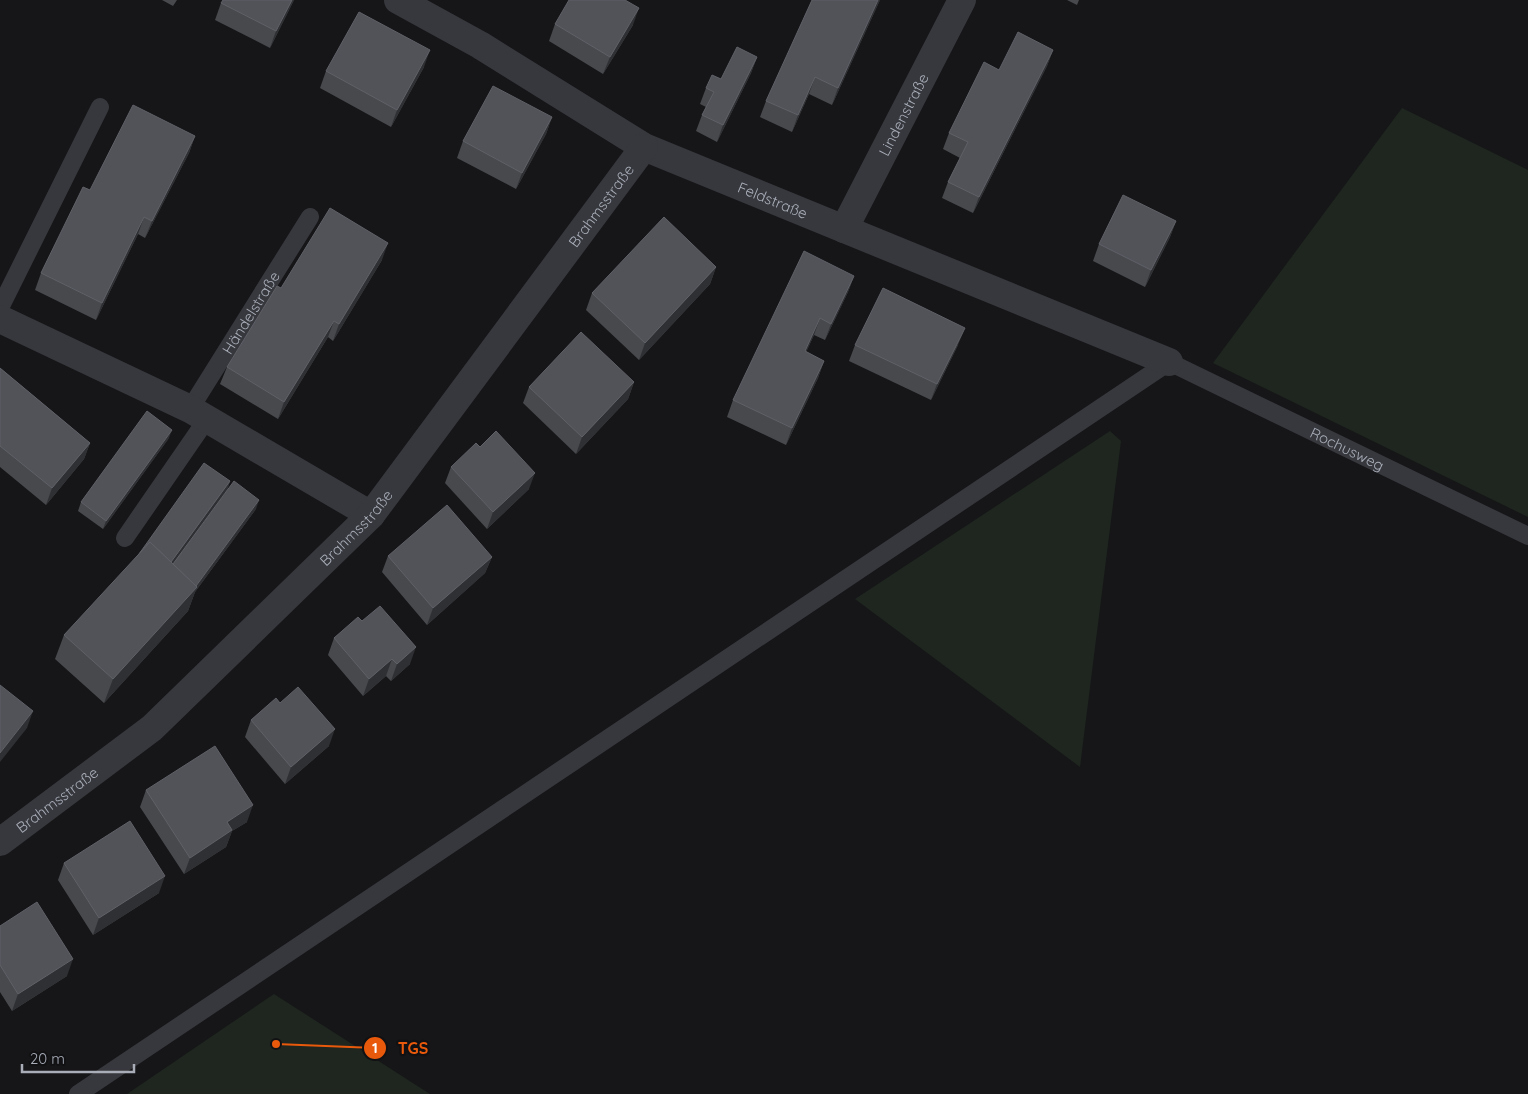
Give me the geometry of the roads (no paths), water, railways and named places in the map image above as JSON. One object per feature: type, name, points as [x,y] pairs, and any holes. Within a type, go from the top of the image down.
[{"type":"street","name":"Feldstraße","points":[[398,0],[480,45],[644,147],[1169,362]]},
{"type":"street","name":"Lindenstraße","points":[[844,229],[962,0]]},
{"type":"street","name":"Brahmsstraße","points":[[3,837],[152,728],[371,515],[644,147]]},
{"type":"street","points":[[0,319],[199,414],[371,515]]},
{"type":"lane","points":[[0,308],[100,107]]},
{"type":"lane","name":"Händelstraße","points":[[124,538],[199,414],[310,217]]},
{"type":"lane","points":[[78,1094],[1169,362]]},
{"type":"lane","name":"Rochusweg","points":[[1169,362],[1528,536]]},
{"type":"place","name":"TGS","points":[[276,1044]]}]
